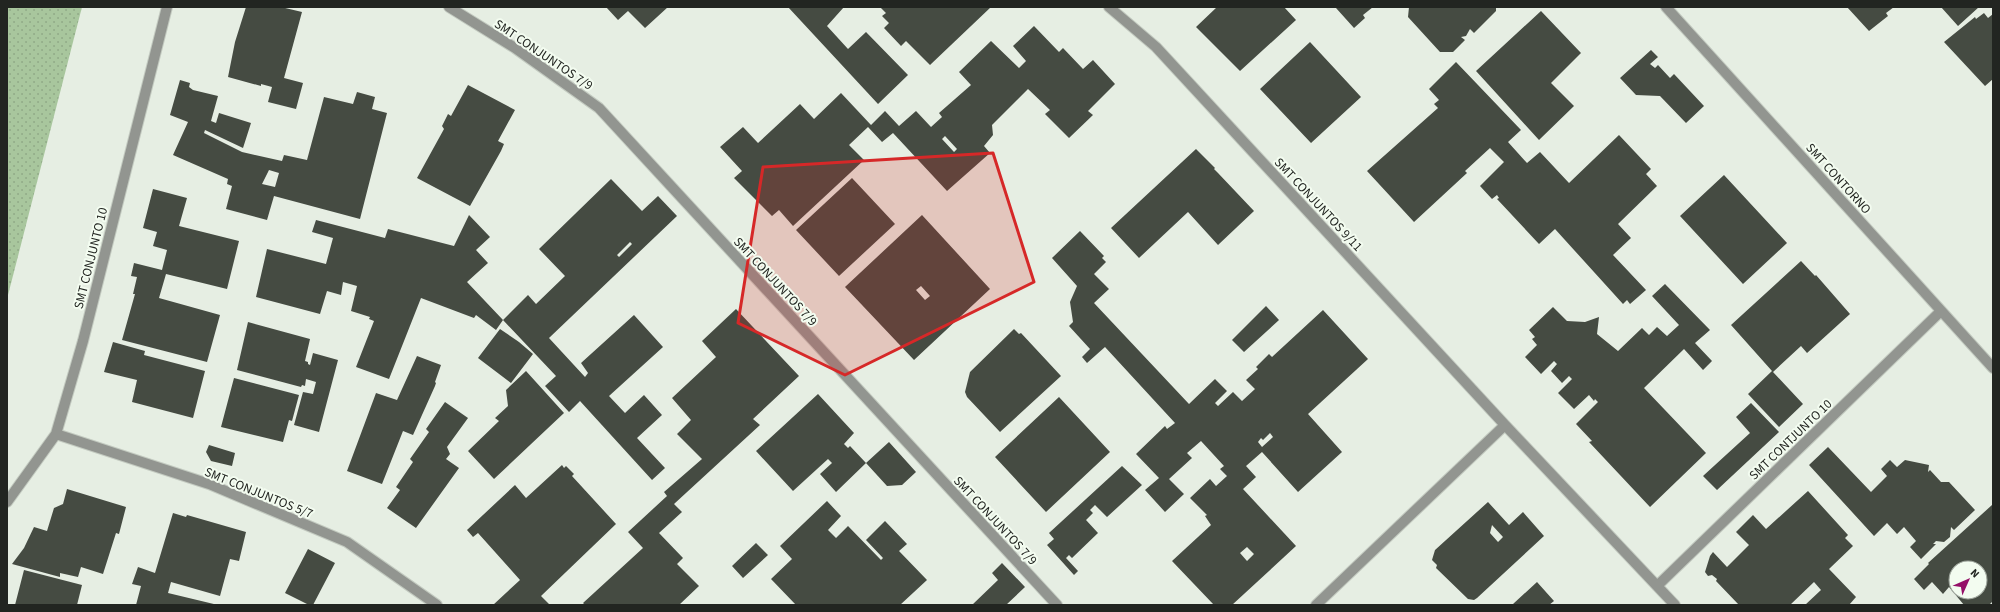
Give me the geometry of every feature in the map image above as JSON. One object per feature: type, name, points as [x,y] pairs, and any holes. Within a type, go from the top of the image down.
[{"type":"street","name":"SMT CONJUNTO 10","points":[[7,502],[56,434],[83,341],[167,7]]},
{"type":"street","name":"SMT CONJUNTOS 7/9","points":[[449,7],[514,48],[599,108],[1057,605]]},
{"type":"street","name":"SMT CONJUNTOS 9/11","points":[[1110,7],[1156,47],[1505,425],[1675,605]]},
{"type":"street","name":"SMT CONTORNO","points":[[1666,7],[1993,368]]},
{"type":"street","name":"SMT CONTJUNTO 10","points":[[1657,586],[1941,311]]},
{"type":"street","points":[[1316,605],[1505,425]]},
{"type":"street","name":"SMT CONJUNTOS 5/7","points":[[56,434],[209,484],[348,542],[437,605]]},
{"type":"highlighted area","points":[[993,153],[1034,282],[845,375],[738,323],[763,167]]},
{"type":"green space","points":[[7,7],[82,7],[7,299]]},
{"type":"building","points":[[246,7],[281,7],[302,12],[284,78],[303,83],[296,109],[268,102],[272,87],[261,84],[261,86],[228,77],[235,42]]},
{"type":"building","points":[[606,7],[668,7],[645,28],[628,11],[618,20]]},
{"type":"building","points":[[788,7],[844,7],[827,26],[848,49],[866,32],[908,75],[878,104]]},
{"type":"building","points":[[880,7],[991,7],[930,65],[906,41],[901,46],[884,28],[889,23],[882,16],[886,13]]},
{"type":"building","points":[[1217,7],[1284,7],[1296,20],[1240,71],[1196,27]]},
{"type":"building","points":[[1373,7],[1363,15],[1365,18],[1354,28],[1336,8]]},
{"type":"building","points":[[1409,7],[1496,7],[1496,11],[1474,33],[1470,29],[1466,36],[1461,37],[1465,40],[1453,52],[1440,52],[1408,17]]},
{"type":"building","points":[[1847,7],[1894,7],[1886,13],[1888,16],[1869,31]]},
{"type":"building","points":[[1941,7],[1979,7],[1958,26]]},
{"type":"building","points":[[1541,11],[1581,53],[1551,83],[1574,106],[1539,140],[1476,71]]},
{"type":"building","points":[[1984,13],[1988,18],[1993,14],[1993,79],[1985,86],[1944,42],[1975,17],[1976,19]]},
{"type":"building","points":[[1034,26],[1059,52],[1063,48],[1083,69],[1093,60],[1115,84],[1088,111],[1093,115],[1069,138],[1045,114],[1050,110],[1028,89],[992,125],[993,135],[984,146],[990,153],[947,191],[893,133],[882,142],[868,127],[849,145],[864,160],[793,226],[779,210],[772,216],[734,178],[742,171],[720,147],[743,127],[758,143],[800,104],[814,119],[841,93],[871,125],[885,111],[899,126],[916,111],[931,127],[942,117],[939,113],[971,85],[959,72],[991,41],[1019,68],[1026,61],[1013,46]],"holes":[[[945,136],[957,149],[954,152],[942,139]]]},
{"type":"building","points":[[1310,42],[1361,97],[1311,143],[1260,89]]},
{"type":"building","points":[[1651,50],[1658,57],[1650,64],[1655,68],[1658,65],[1670,78],[1674,74],[1704,106],[1686,123],[1660,96],[1636,95],[1620,78]]},
{"type":"building","points":[[1456,62],[1521,130],[1508,142],[1527,163],[1540,152],[1569,183],[1619,135],[1651,169],[1646,174],[1657,186],[1618,224],[1631,238],[1613,255],[1646,290],[1630,304],[1627,300],[1623,304],[1555,229],[1539,244],[1497,199],[1499,198],[1497,195],[1492,199],[1480,186],[1504,162],[1490,148],[1465,171],[1467,173],[1414,222],[1367,171],[1438,108],[1434,104],[1439,100],[1429,89]]},
{"type":"building","points":[[180,80],[190,83],[189,87],[193,90],[218,96],[211,121],[216,123],[219,113],[251,123],[243,148],[205,130],[204,133],[242,152],[282,161],[284,155],[307,160],[324,97],[353,104],[357,92],[375,97],[372,109],[387,113],[360,219],[274,196],[267,220],[226,209],[232,186],[227,184],[228,179],[173,155],[188,122],[170,115]],"holes":[[[269,170],[279,173],[275,187],[262,184]]]},
{"type":"building","points":[[468,85],[515,110],[498,141],[504,144],[501,151],[470,206],[417,178],[444,129],[442,126],[448,114],[451,116]]},
{"type":"building","points":[[1196,149],[1254,211],[1218,245],[1188,212],[1139,258],[1111,228]]},
{"type":"building","points":[[1724,175],[1787,243],[1743,284],[1680,216]]},
{"type":"building","points":[[852,178],[895,224],[839,276],[796,230]]},
{"type":"building","points":[[611,179],[642,211],[658,196],[677,216],[549,338],[585,377],[588,373],[581,363],[634,315],[663,347],[609,396],[625,413],[644,395],[662,415],[637,438],[665,468],[652,480],[580,401],[569,412],[545,386],[556,376],[503,320],[528,295],[536,304],[565,276],[539,249]],"holes":[[[630,242],[632,244],[619,257],[617,255]]]},
{"type":"building","points":[[153,189],[187,198],[179,226],[239,241],[227,289],[166,274],[159,298],[220,315],[207,362],[122,340],[135,294],[133,294],[137,277],[131,276],[134,263],[162,270],[167,250],[153,246],[157,232],[143,228]]},
{"type":"building","points":[[469,215],[490,237],[476,250],[488,263],[467,282],[503,320],[496,330],[476,315],[474,318],[421,298],[389,379],[356,367],[374,321],[369,319],[370,317],[351,311],[357,286],[343,282],[341,295],[327,291],[320,314],[256,297],[267,249],[326,264],[333,238],[312,232],[316,220],[385,238],[388,229],[454,246]]},
{"type":"building","points":[[922,215],[990,289],[914,360],[845,287]],"holes":[[[921,286],[930,296],[925,300],[916,290]]]},
{"type":"building","points":[[1080,231],[1104,256],[1102,258],[1106,262],[1094,274],[1109,289],[1094,303],[1189,404],[1215,379],[1227,391],[1215,403],[1218,406],[1233,392],[1242,401],[1255,389],[1246,380],[1258,369],[1256,367],[1269,354],[1272,357],[1323,310],[1368,359],[1308,414],[1342,452],[1298,492],[1262,452],[1246,466],[1256,477],[1243,489],[1296,546],[1232,605],[1214,605],[1172,561],[1211,525],[1205,516],[1207,515],[1190,498],[1210,479],[1216,486],[1227,476],[1220,469],[1224,466],[1201,441],[1187,453],[1192,458],[1169,479],[1184,494],[1165,512],[1145,490],[1159,478],[1136,454],[1165,426],[1167,429],[1175,423],[1105,347],[1087,363],[1082,357],[1090,349],[1069,326],[1073,322],[1070,302],[1077,286],[1052,258]],"holes":[[[1270,433],[1273,437],[1262,447],[1258,442],[1261,438],[1263,440]],[[1247,547],[1254,554],[1247,561],[1240,553]]]},
{"type":"building","points":[[1801,261],[1815,276],[1816,275],[1850,314],[1807,353],[1801,346],[1773,372],[1803,404],[1779,427],[1748,394],[1772,371],[1731,325]]},
{"type":"building","points":[[1665,284],[1710,330],[1695,343],[1712,361],[1703,370],[1684,349],[1644,388],[1706,453],[1650,507],[1589,442],[1592,441],[1576,424],[1598,402],[1595,399],[1594,401],[1589,395],[1574,409],[1558,393],[1572,379],[1569,376],[1562,383],[1551,371],[1557,364],[1554,361],[1541,374],[1525,357],[1537,345],[1532,339],[1535,337],[1529,330],[1553,307],[1567,321],[1585,322],[1599,317],[1597,334],[1618,351],[1642,328],[1649,335],[1657,327],[1667,336],[1679,325],[1652,296]]},
{"type":"building","points":[[1266,306],[1279,320],[1244,352],[1232,340]]},
{"type":"building","points":[[736,309],[799,376],[753,419],[760,425],[674,504],[682,512],[659,533],[683,558],[677,564],[699,586],[679,605],[585,605],[583,603],[643,548],[628,532],[667,496],[664,492],[702,459],[677,434],[691,420],[672,398],[716,357],[702,341]]},
{"type":"building","points":[[248,322],[310,339],[305,361],[310,365],[313,353],[338,360],[319,432],[294,425],[303,392],[313,394],[316,382],[306,379],[305,386],[302,385],[301,387],[237,370]]},
{"type":"building","points":[[500,329],[533,354],[511,383],[478,358]]},
{"type":"building","points":[[1014,329],[1019,334],[1021,333],[1061,376],[1000,432],[967,397],[965,392],[970,372]]},
{"type":"building","points":[[113,342],[145,351],[144,355],[205,371],[193,418],[132,402],[137,380],[104,372]]},
{"type":"building","points":[[417,356],[441,365],[435,386],[413,435],[403,431],[382,484],[347,471],[376,393],[397,400]]},
{"type":"building","points":[[526,371],[564,413],[494,479],[468,451],[499,421],[495,418],[508,406],[506,390]]},
{"type":"building","points":[[234,378],[299,395],[292,421],[289,420],[283,442],[221,427]]},
{"type":"building","points":[[818,394],[854,433],[844,444],[848,448],[850,446],[866,463],[836,492],[820,474],[832,463],[828,459],[793,491],[756,451]]},
{"type":"building","points":[[1059,397],[1110,452],[1046,512],[995,457]]},
{"type":"building","points":[[445,402],[468,418],[447,447],[450,454],[446,459],[459,468],[416,528],[387,508],[400,490],[396,487],[413,462],[410,459],[429,432],[426,429]]},
{"type":"building","points":[[1751,403],[1779,432],[1717,490],[1703,476],[1750,433],[1736,417]]},
{"type":"building","points":[[889,442],[916,472],[902,485],[887,486],[866,463]]},
{"type":"building","points":[[209,445],[235,453],[232,466],[211,461],[206,452]]},
{"type":"building","points":[[1828,447],[1871,492],[1887,476],[1881,469],[1890,460],[1897,467],[1905,460],[1929,465],[1928,472],[1930,470],[1941,482],[1949,482],[1975,510],[1954,530],[1951,527],[1950,537],[1944,542],[1936,541],[1933,544],[1936,544],[1921,559],[1910,547],[1916,541],[1904,527],[1897,534],[1887,523],[1874,536],[1809,465]]},
{"type":"building","points":[[562,465],[564,468],[566,466],[574,474],[572,476],[616,524],[541,596],[550,605],[493,605],[520,580],[478,533],[473,537],[467,530],[515,485],[526,498]]},
{"type":"building","points":[[1122,466],[1142,485],[1107,517],[1095,505],[1090,510],[1093,513],[1086,520],[1098,533],[1072,558],[1069,555],[1066,558],[1078,571],[1074,575],[1047,545],[1054,539],[1049,533]]},
{"type":"building","points":[[67,489],[126,507],[119,534],[116,533],[103,574],[81,567],[78,577],[60,573],[60,577],[12,564],[24,548],[34,527],[47,531],[54,508],[63,504]]},
{"type":"building","points":[[1808,491],[1848,535],[1845,538],[1853,546],[1829,569],[1856,597],[1849,605],[1805,605],[1821,590],[1814,582],[1790,605],[1739,605],[1716,581],[1717,579],[1712,575],[1708,576],[1705,572],[1710,556],[1713,552],[1727,567],[1749,545],[1736,532],[1753,515],[1766,529]]},
{"type":"building","points":[[827,501],[841,516],[828,530],[836,538],[848,526],[881,560],[883,558],[866,540],[885,521],[907,544],[899,551],[927,580],[900,605],[796,605],[771,579],[792,559],[780,546]]},
{"type":"building","points":[[1488,502],[1509,525],[1523,512],[1544,536],[1474,600],[1468,599],[1436,568],[1437,565],[1432,560],[1435,550]],"holes":[[[1492,525],[1503,537],[1498,542],[1490,533]]]},
{"type":"building","points":[[1992,505],[1993,601],[1989,605],[1964,605],[1960,600],[1988,600],[1988,560],[1948,560],[1948,588],[1943,594],[1932,582],[1924,590],[1914,579],[1929,564],[1928,563]]},
{"type":"building","points":[[173,513],[186,517],[187,515],[246,532],[239,561],[230,559],[220,596],[171,582],[168,593],[218,605],[136,605],[141,586],[132,584],[138,567],[155,573]]},
{"type":"building","points":[[756,543],[768,555],[743,578],[732,566]]},
{"type":"building","points":[[308,549],[335,563],[313,605],[309,605],[285,593]]},
{"type":"building","points":[[1002,563],[1025,587],[1006,605],[972,605],[998,580],[992,573]]},
{"type":"building","points":[[24,570],[82,585],[77,605],[15,605]]},
{"type":"building","points":[[1537,582],[1554,601],[1549,605],[1513,604]]}]
